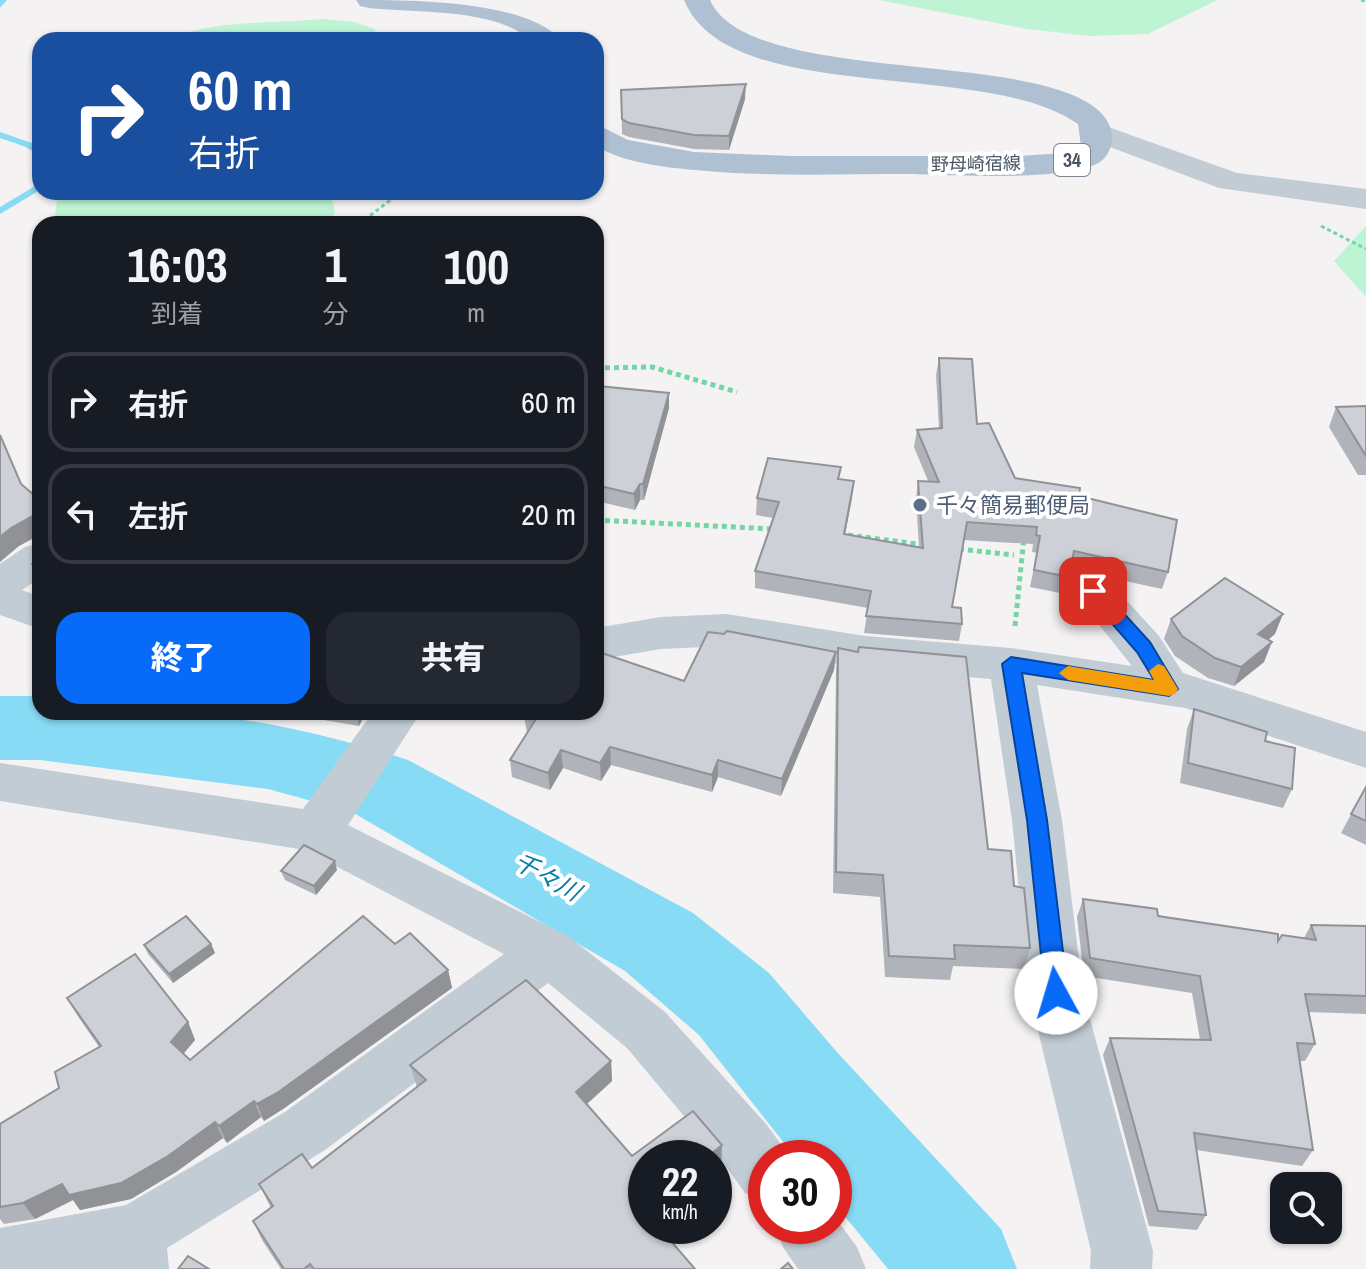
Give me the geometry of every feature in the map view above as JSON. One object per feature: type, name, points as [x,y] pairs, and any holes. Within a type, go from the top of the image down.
[{"type":"main road","points":[[369,0],[502,15],[532,25],[539,32]]},
{"type":"main road","name":"34","points":[[697,0],[703,14],[714,26],[753,47],[823,63],[954,80],[1039,96],[1088,116],[1097,132]]},
{"type":"main road","name":"野母崎宿線","points":[[604,140],[630,150],[739,164],[995,165],[1087,157],[1096,147],[1097,132]]},
{"type":"street","points":[[1097,132],[1230,181],[1331,190],[1366,199]]},
{"type":"street","points":[[0,585],[32,563]]},
{"type":"street","points":[[1093,591],[1143,647],[1169,689]]},
{"type":"street","points":[[0,598],[32,612]]},
{"type":"street","points":[[604,643],[661,633],[727,630],[865,652],[1011,664],[1187,691],[1366,750]]},
{"type":"street","points":[[1011,664],[1037,820],[1056,993],[1122,1251],[1121,1269]]},
{"type":"street","points":[[321,822],[393,720]]},
{"type":"street","points":[[0,782],[321,822],[549,952],[646,1030],[748,1148]]},
{"type":"street","points":[[0,1259],[136,1251],[549,952]]},
{"type":"street","points":[[817,1244],[835,1269]]},
{"type":"path","points":[[370,216],[390,200]]},
{"type":"path","points":[[604,368],[652,367],[737,392]]},
{"type":"path","points":[[604,520],[784,530]]},
{"type":"path","points":[[1011,664],[1025,530]]},
{"type":"path","points":[[846,535],[937,546]]},
{"type":"path","points":[[953,548],[1014,555]]},
{"type":"green space","points":[[879,0],[1217,0],[1148,34],[1090,36],[1027,29]]},
{"type":"green space","points":[[323,19],[354,22],[375,29],[376,32],[190,32],[244,24]]},
{"type":"green space","points":[[57,200],[333,200],[335,213],[333,216],[55,215]]},
{"type":"green space","points":[[1366,226],[1366,297],[1334,261]]},
{"type":"building","points":[[746,84],[729,136],[694,135],[622,119],[621,90]]},
{"type":"building","points":[[939,358],[972,359],[977,424],[989,423],[1015,478],[1080,488],[1079,496],[1177,520],[1168,572],[1074,551],[1069,577],[1034,570],[1040,536],[1036,535],[1037,527],[967,522],[952,607],[961,608],[962,624],[866,616],[871,591],[755,571],[779,502],[757,498],[768,458],[841,467],[838,479],[854,481],[844,534],[923,548],[918,481],[939,482],[917,430],[942,428]]},
{"type":"building","points":[[604,387],[669,393],[643,484],[634,494],[604,487]]},
{"type":"building","points":[[1366,406],[1366,456],[1336,407]]},
{"type":"building","points":[[0,435],[21,484],[32,493],[32,516],[0,537]]},
{"type":"building","points":[[1225,578],[1283,614],[1258,634],[1272,642],[1241,667],[1215,658],[1182,636],[1171,619]]},
{"type":"building","points":[[727,631],[836,652],[782,779],[718,760],[712,775],[610,747],[600,763],[561,750],[548,773],[510,760],[535,720],[604,720],[604,654],[684,681],[708,632],[724,634]]},
{"type":"building","points":[[859,647],[966,657],[988,849],[1011,851],[1014,886],[1024,888],[1030,948],[954,945],[955,959],[889,956],[883,875],[836,872],[838,648],[858,652]]},
{"type":"building","points":[[1194,709],[1267,732],[1265,741],[1295,748],[1292,789],[1188,763]]},
{"type":"building","points":[[1366,787],[1366,821],[1351,814]]},
{"type":"building","points":[[304,845],[335,861],[314,886],[281,871]]},
{"type":"building","points":[[1083,899],[1157,909],[1158,916],[1278,934],[1278,941],[1282,935],[1316,940],[1311,925],[1366,926],[1366,996],[1305,994],[1315,1044],[1297,1043],[1313,1150],[1194,1133],[1206,1215],[1158,1211],[1110,1038],[1211,1040],[1200,976],[1090,958]]},
{"type":"building","points":[[186,916],[211,944],[169,974],[144,945]]},
{"type":"building","points":[[363,916],[395,944],[410,933],[448,970],[277,1093],[257,1104],[254,1101],[219,1126],[215,1122],[168,1156],[121,1183],[69,1195],[62,1184],[23,1203],[0,1207],[0,1124],[59,1088],[55,1072],[101,1046],[67,998],[135,954],[188,1022],[171,1042],[190,1060]]},
{"type":"building","points":[[526,980],[611,1061],[576,1092],[628,1151],[628,1244],[673,1244],[695,1269],[314,1269],[310,1264],[304,1269],[284,1269],[253,1221],[273,1206],[259,1184],[302,1154],[312,1168],[426,1080],[410,1065]]},
{"type":"building","points":[[693,1111],[718,1140],[654,1140]]},
{"type":"building","points":[[188,1256],[209,1269],[178,1269]]},
{"type":"waterway","points":[[0,5],[3,0]]},
{"type":"waterway","points":[[0,135],[32,147]]},
{"type":"waterway","points":[[0,211],[32,191]]},
{"type":"waterway","name":"千々川","points":[[0,728],[40,728],[268,756],[377,784],[581,896],[659,942],[734,1004],[800,1085],[961,1269]]},
{"type":"slow traffic","points":[[1068,673],[1169,689],[1158,671]]},
{"type":"place","name":"千々簡易郵便局","points":[[920,505]]},
{"type":"route","points":[[1056,993],[1037,820],[1011,664],[1169,689],[1143,647],[1093,591]]}]
